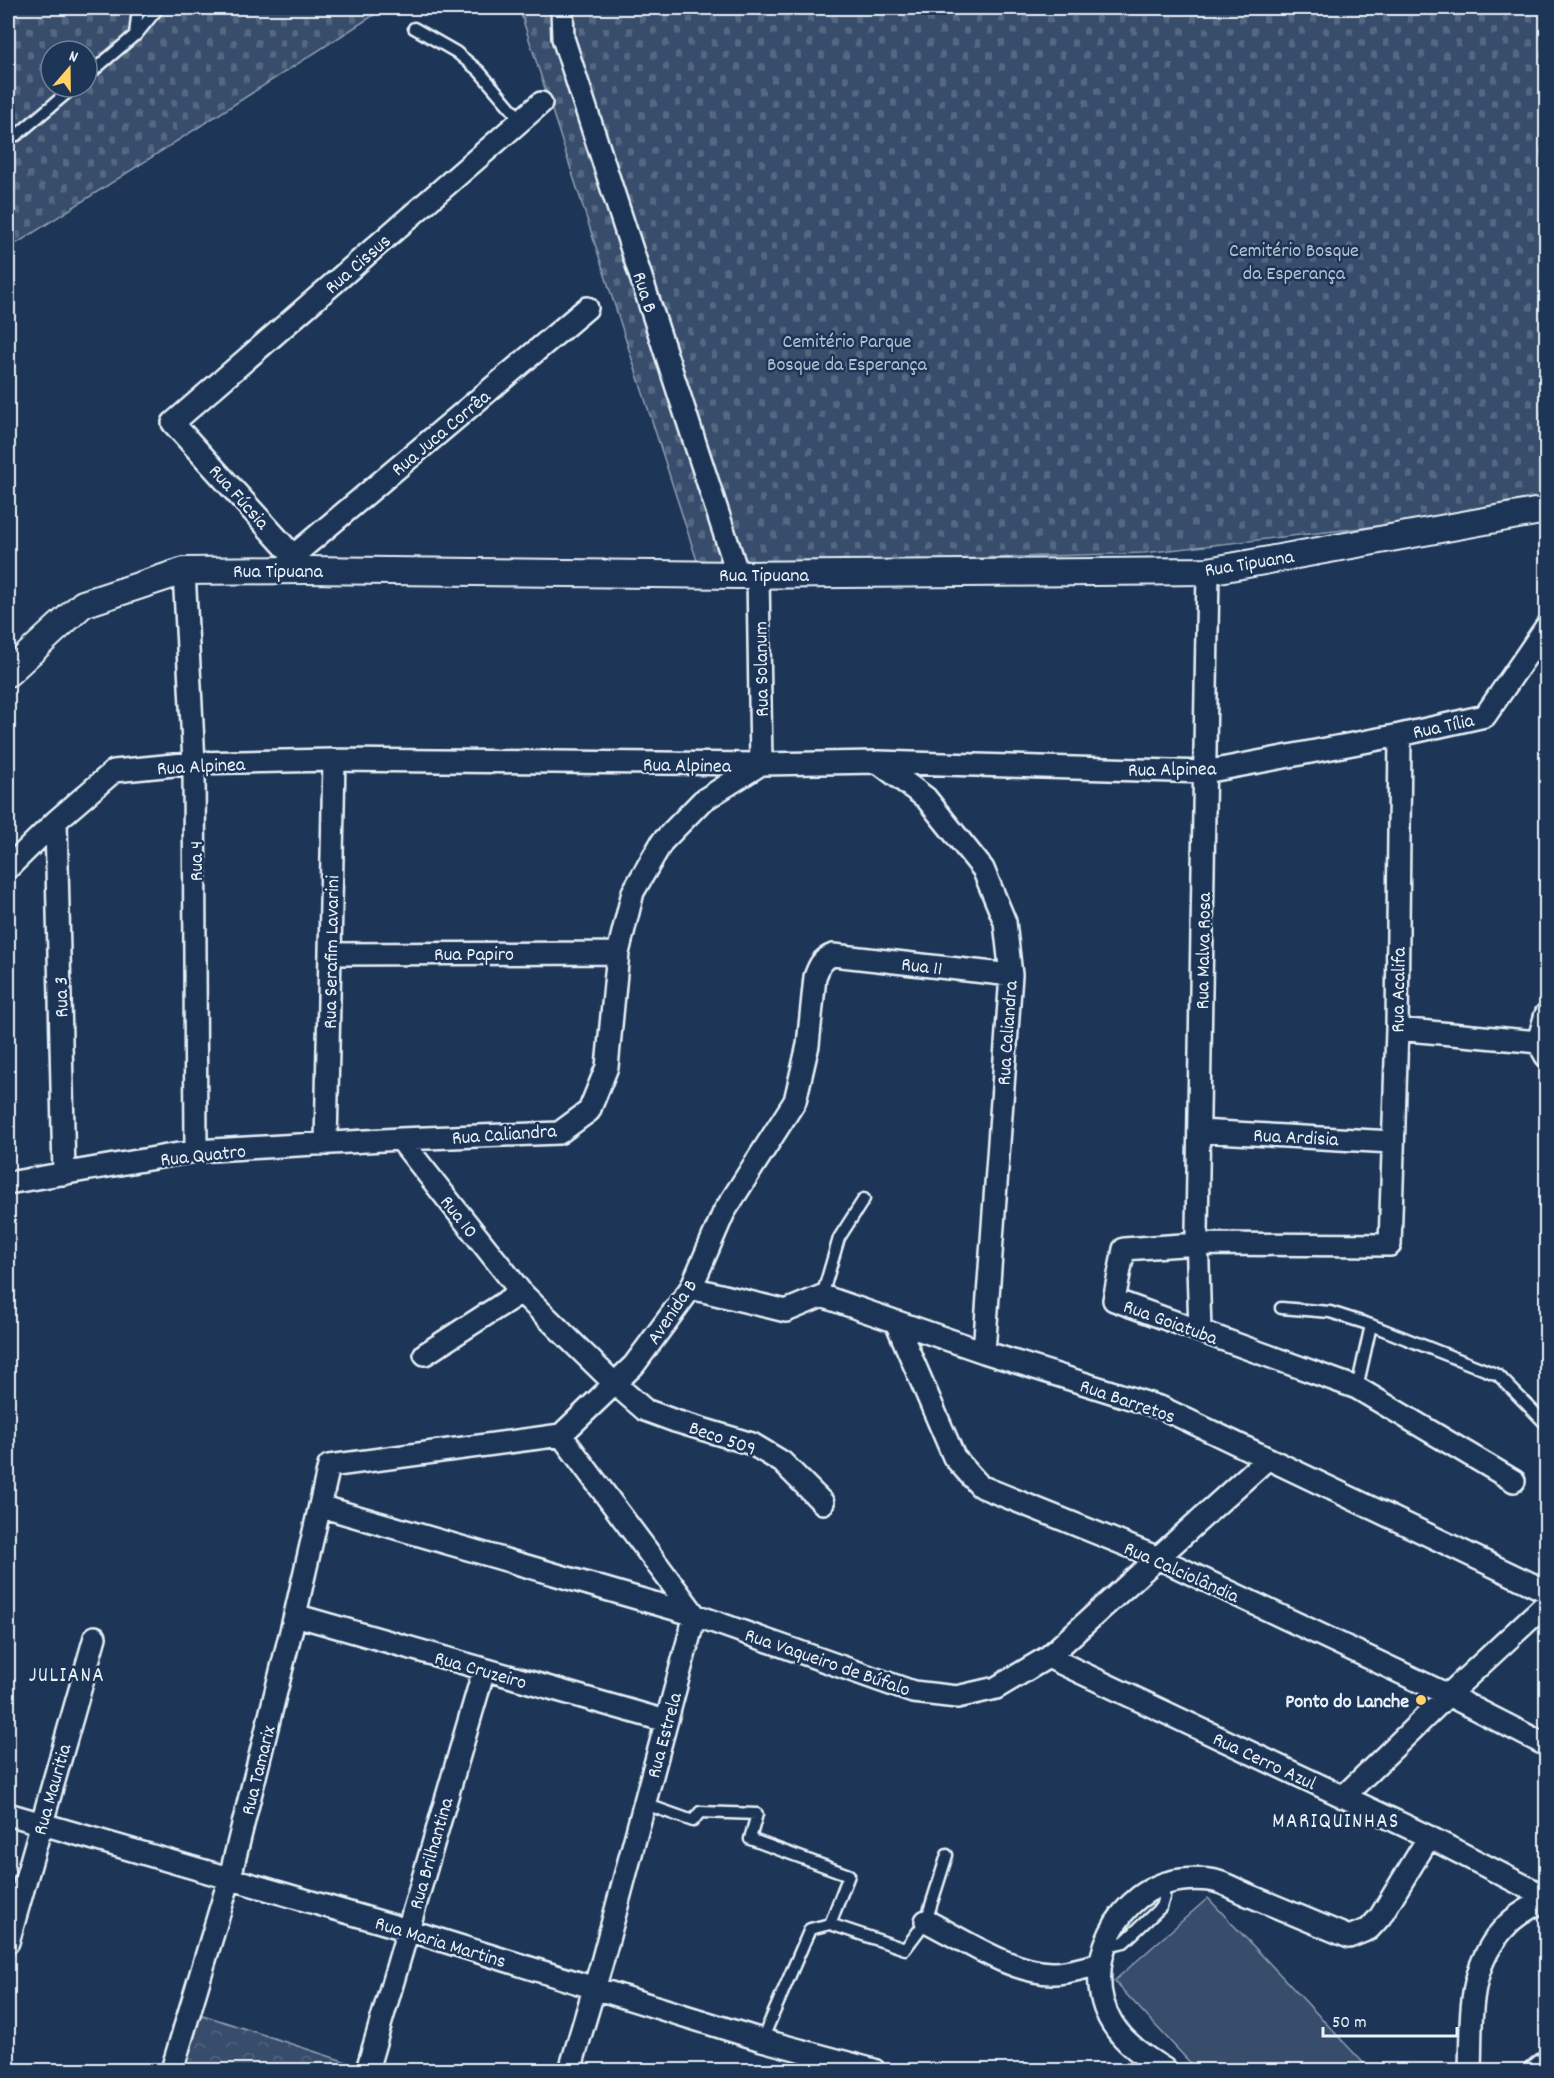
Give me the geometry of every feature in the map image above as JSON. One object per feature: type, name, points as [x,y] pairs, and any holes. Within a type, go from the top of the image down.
[{"type":"street","name":"Rua B","points":[[562,8],[563,38],[748,574]]},
{"type":"street","name":"Rua Cissus","points":[[173,423],[541,102]]},
{"type":"street","name":"Rua Juca Corrêa","points":[[300,563],[586,308]]},
{"type":"street","name":"Rua Fúcsia","points":[[173,423],[300,563]]},
{"type":"street","name":"Rua Tipuana","points":[[8,673],[83,604],[184,571],[300,563],[748,574],[1208,570],[1546,510]]},
{"type":"street","name":"Rua Malva Rosa","points":[[1200,1331],[1197,1244],[1208,570]]},
{"type":"street","name":"Rua 4","points":[[184,571],[194,763],[196,1152]]},
{"type":"street","name":"Rua Solanum","points":[[748,574],[761,764]]},
{"type":"street","name":"Rua Tília","points":[[1400,735],[1485,716],[1546,627]]},
{"type":"street","name":"Rua Alpinea","points":[[8,868],[56,820],[114,771],[194,763],[334,760],[761,764],[878,762],[1205,772],[1400,735]]},
{"type":"street","name":"Rua Acalifa","points":[[1390,1245],[1397,1029],[1400,735]]},
{"type":"street","name":"Rua Serafim Lavarini","points":[[326,1144],[334,760]]},
{"type":"street","name":"Rua Caliandra","points":[[878,762],[926,798],[983,869],[1005,922],[1011,975],[984,1352]]},
{"type":"street","name":"Rua Caliandra","points":[[400,1139],[559,1133],[589,1111],[607,1067],[618,953],[633,892],[662,842],[702,801],[761,764]]},
{"type":"street","name":"Rua 3","points":[[56,820],[64,1174]]},
{"type":"street","name":"Rua Papiro","points":[[330,954],[618,953]]},
{"type":"street","name":"Rua 11","points":[[833,955],[1011,975]]},
{"type":"street","name":"Avenida B","points":[[561,1435],[634,1365],[691,1288],[724,1212],[795,1101],[808,1045],[815,977],[819,966],[826,958],[833,955]]},
{"type":"street","points":[[1397,1029],[1542,1049],[1546,1014]]},
{"type":"street","name":"Rua Ardisia","points":[[1199,1131],[1392,1142]]},
{"type":"street","name":"Rua Quatro","points":[[8,1183],[196,1152],[400,1139]]},
{"type":"street","name":"Rua 10","points":[[400,1139],[521,1292],[615,1384]]},
{"type":"street","name":"Rua Goiatuba","points":[[1390,1245],[1197,1244],[1124,1249],[1114,1300],[1357,1388],[1514,1481]]},
{"type":"street","points":[[691,1288],[786,1311],[822,1296]]},
{"type":"street","points":[[425,1354],[521,1292]]},
{"type":"street","name":"Rua Barretos","points":[[822,1296],[984,1352],[1162,1408],[1546,1591]]},
{"type":"street","name":"Rua Calciolândia","points":[[896,1322],[954,1457],[980,1486],[1156,1557],[1448,1695],[1546,1745]]},
{"type":"street","name":"Beco 509","points":[[615,1384],[645,1410],[752,1444],[783,1462],[823,1503]]},
{"type":"street","points":[[561,1435],[695,1615]]},
{"type":"street","name":"Rua Tamarix","points":[[172,2070],[230,1877],[330,1466],[561,1435]]},
{"type":"street","name":"Rua Vaqueiro de Búfalo","points":[[320,1506],[695,1615],[913,1692],[957,1698],[996,1688],[1048,1657],[1267,1459]]},
{"type":"street","points":[[1343,1797],[1546,1604]]},
{"type":"street","name":"Rua Cruzeiro","points":[[295,1615],[666,1721]]},
{"type":"street","name":"Rua Estrela","points":[[570,2070],[645,1804],[695,1615]]},
{"type":"street","name":"Rua Mauritia","points":[[8,1942],[95,1636]]},
{"type":"street","name":"Rua Cerro Azul","points":[[1048,1657],[1429,1837],[1546,1898]]},
{"type":"street","name":"Rua Brilhantina","points":[[367,2070],[484,1670]]},
{"type":"street","name":"Rua Maria Martins","points":[[8,1814],[408,1930],[762,2040],[874,2070]]},
{"type":"street","points":[[1166,2070],[1129,2045],[1111,2022],[1101,1994],[1102,1955],[1108,1934],[1126,1908],[1151,1890],[1164,1885],[1180,1880],[1212,1880],[1349,1937],[1369,1929],[1380,1917],[1429,1837]]},
{"type":"street","points":[[1470,2070],[1473,1990],[1484,1954],[1509,1922],[1546,1898]]},
{"type":"street","points":[[926,1921],[1005,1961],[1038,1972],[1056,1973],[1102,1955]]},
{"type":"street","points":[[1536,2070],[1546,2062]]},
{"type":"lane","points":[[135,35],[138,8]]},
{"type":"lane","points":[[99,66],[135,35],[158,8]]},
{"type":"lane","points":[[414,28],[456,52],[479,71],[521,120]]},
{"type":"lane","points":[[8,136],[17,135],[60,99]]},
{"type":"lane","points":[[822,1296],[838,1238],[864,1198]]},
{"type":"lane","points":[[1281,1308],[1330,1312],[1371,1325],[1498,1376],[1546,1424]]},
{"type":"lane","points":[[1357,1388],[1371,1325]]},
{"type":"lane","points":[[645,1804],[693,1821],[700,1812],[757,1814],[750,1839],[849,1875],[831,1924]]},
{"type":"lane","points":[[762,2040],[810,1929],[831,1924],[905,1949],[926,1921],[947,1855]]},
{"type":"green space","points":[[8,8],[385,8],[8,249]]},
{"type":"green space","points":[[519,8],[1546,8],[1546,500],[1387,525],[1144,553],[699,567]]},
{"type":"green space","points":[[1208,1898],[1370,2070],[1197,2070],[1114,1981]]},
{"type":"green space","points":[[197,2013],[371,2070],[181,2070]]},
{"type":"place","name":"Ponto do Lanche","points":[[1421,1700]]},
{"type":"district","name":"JULIANA","points":[[67,1674]]},
{"type":"district","name":"MARIQUINHAS","points":[[1336,1820]]},
{"type":"park label","name":"Cemitério Bosque da Esperança","points":[[1294,260]]},
{"type":"park label","name":"Cemitério Parque Bosque da Esperança","points":[[847,352]]}]
